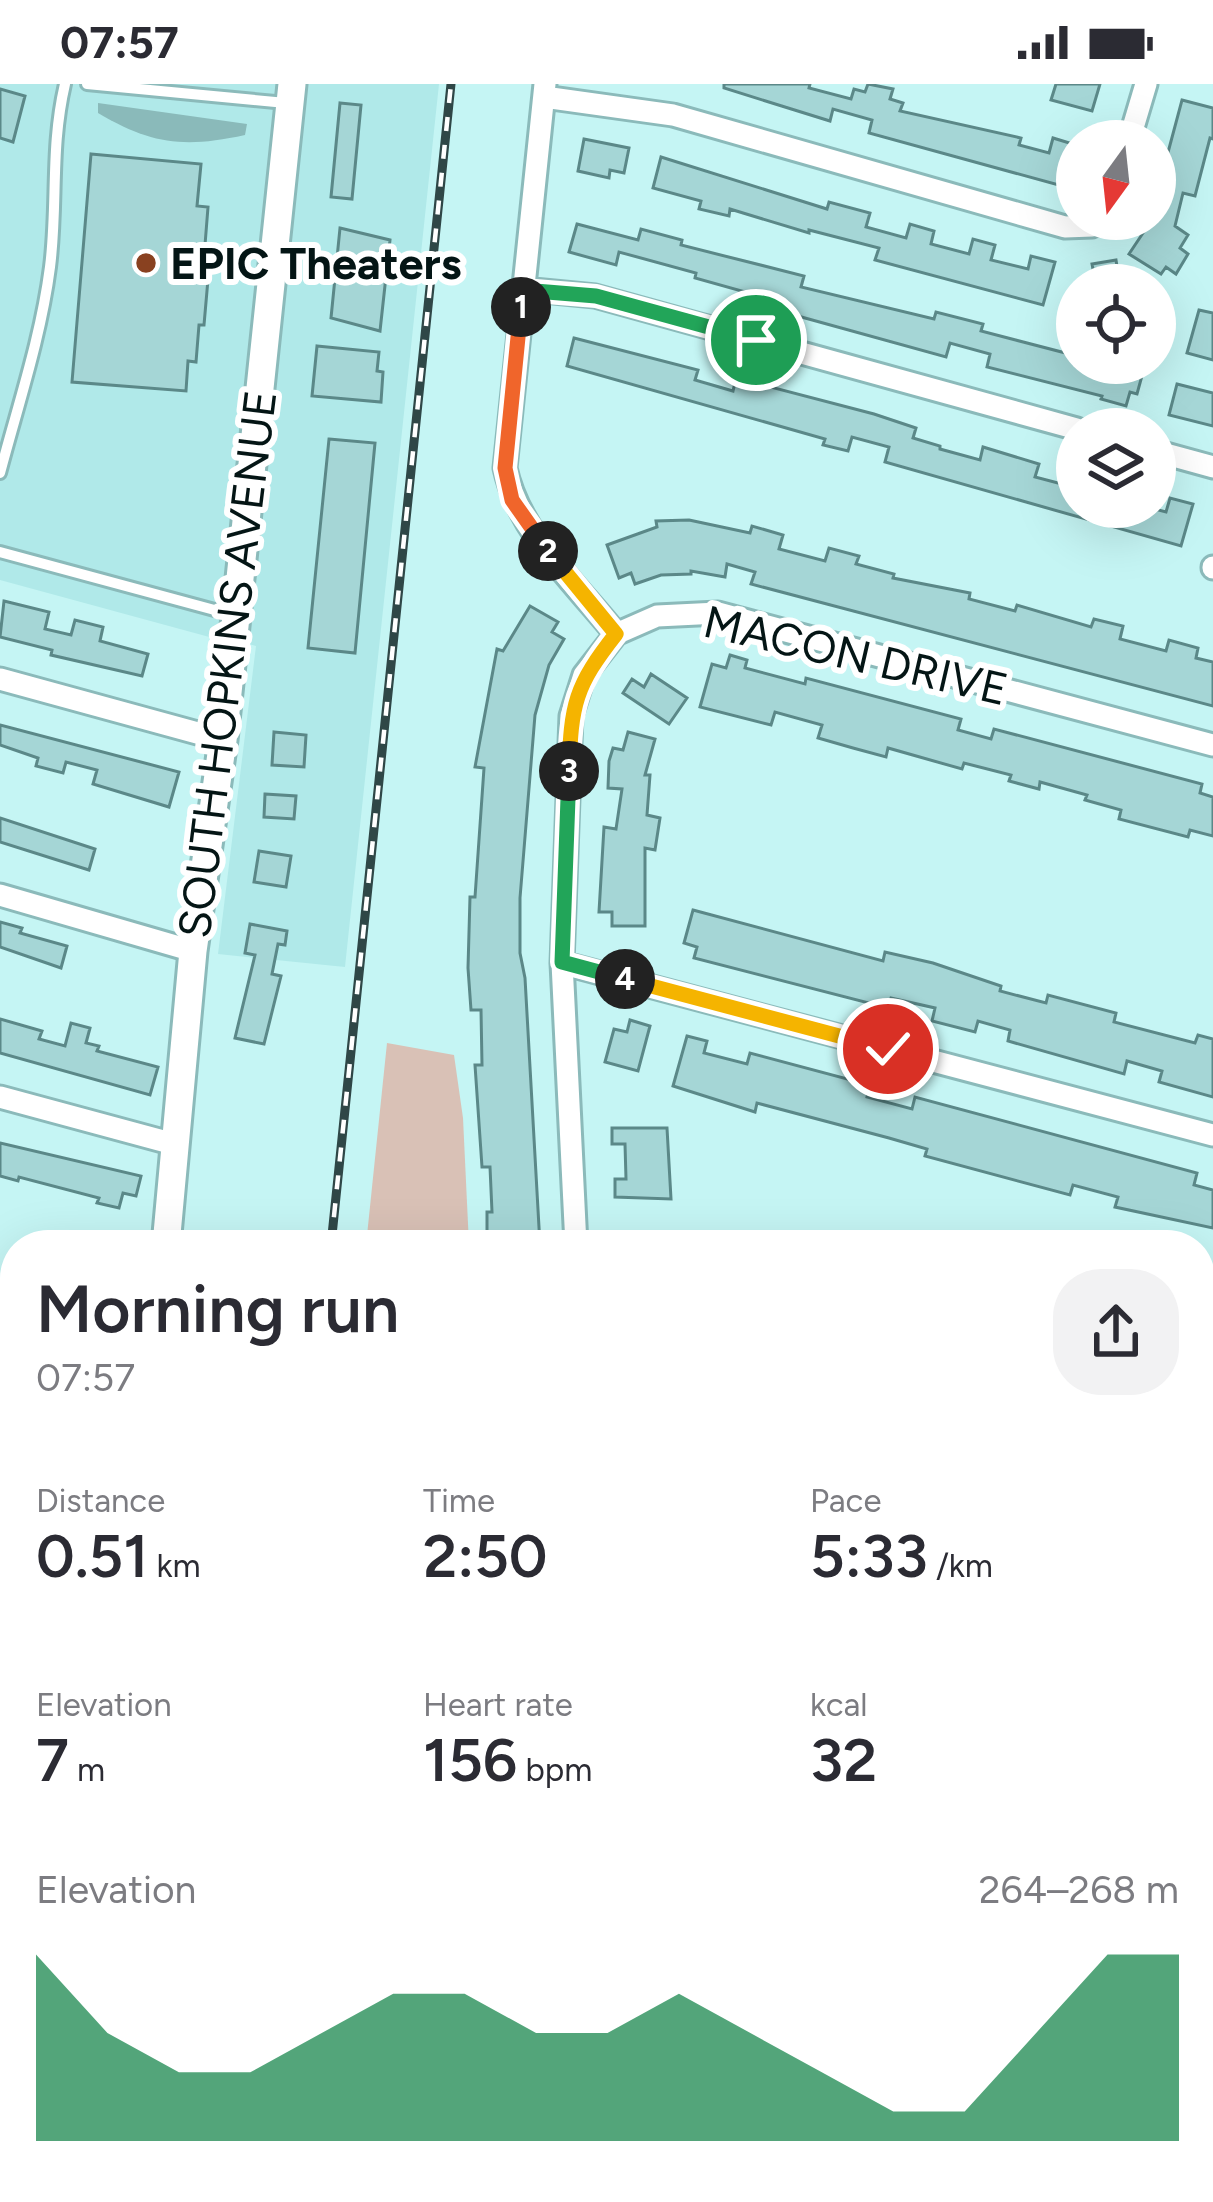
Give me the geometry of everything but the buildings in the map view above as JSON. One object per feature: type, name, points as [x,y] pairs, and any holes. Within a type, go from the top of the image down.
[{"type":"street","points":[[1135,120],[1146,84]]},
{"type":"street","points":[[575,1230],[562,962],[571,716],[584,675],[616,634],[512,500],[505,468],[545,91],[673,115],[1056,224]]},
{"type":"street","name":"SOUTH HOPKINS AVENUE","points":[[167,1230],[193,951],[223,740],[291,94]]},
{"type":"street","points":[[523,290],[596,296],[1056,423]]},
{"type":"street","points":[[1176,457],[1213,467]]},
{"type":"street","name":"MACON DRIVE","points":[[616,634],[657,616],[718,613],[1213,745]]},
{"type":"street","points":[[0,680],[223,740]]},
{"type":"street","points":[[0,895],[193,951]]},
{"type":"street","points":[[562,962],[1213,1135]]},
{"type":"street","points":[[0,1097],[174,1144]]},
{"type":"lane","points":[[0,473],[38,332],[50,265],[54,132],[65,84]]},
{"type":"lane","points":[[87,84],[291,94]]},
{"type":"lane","points":[[0,552],[236,616]]},
{"type":"shaded area","points":[[0,84],[282,84],[224,641],[0,580]]},
{"type":"shaded area","points":[[300,84],[439,84],[345,967],[218,954],[256,646],[242,642]]},
{"type":"shaded area","points":[[98,103],[247,124],[245,135],[204,142],[169,141],[117,124],[98,113]]},
{"type":"shaded area","points":[[387,1043],[454,1055],[463,1118],[468,1230],[368,1230]]},
{"type":"railway","points":[[333,1230],[451,84]]},
{"type":"place","name":"EPIC Theaters","points":[[146,263]]},
{"type":"route","points":[[756,340],[596,296],[523,290],[505,468],[512,500],[616,634],[584,675],[571,716],[562,962],[888,1049]]}]
